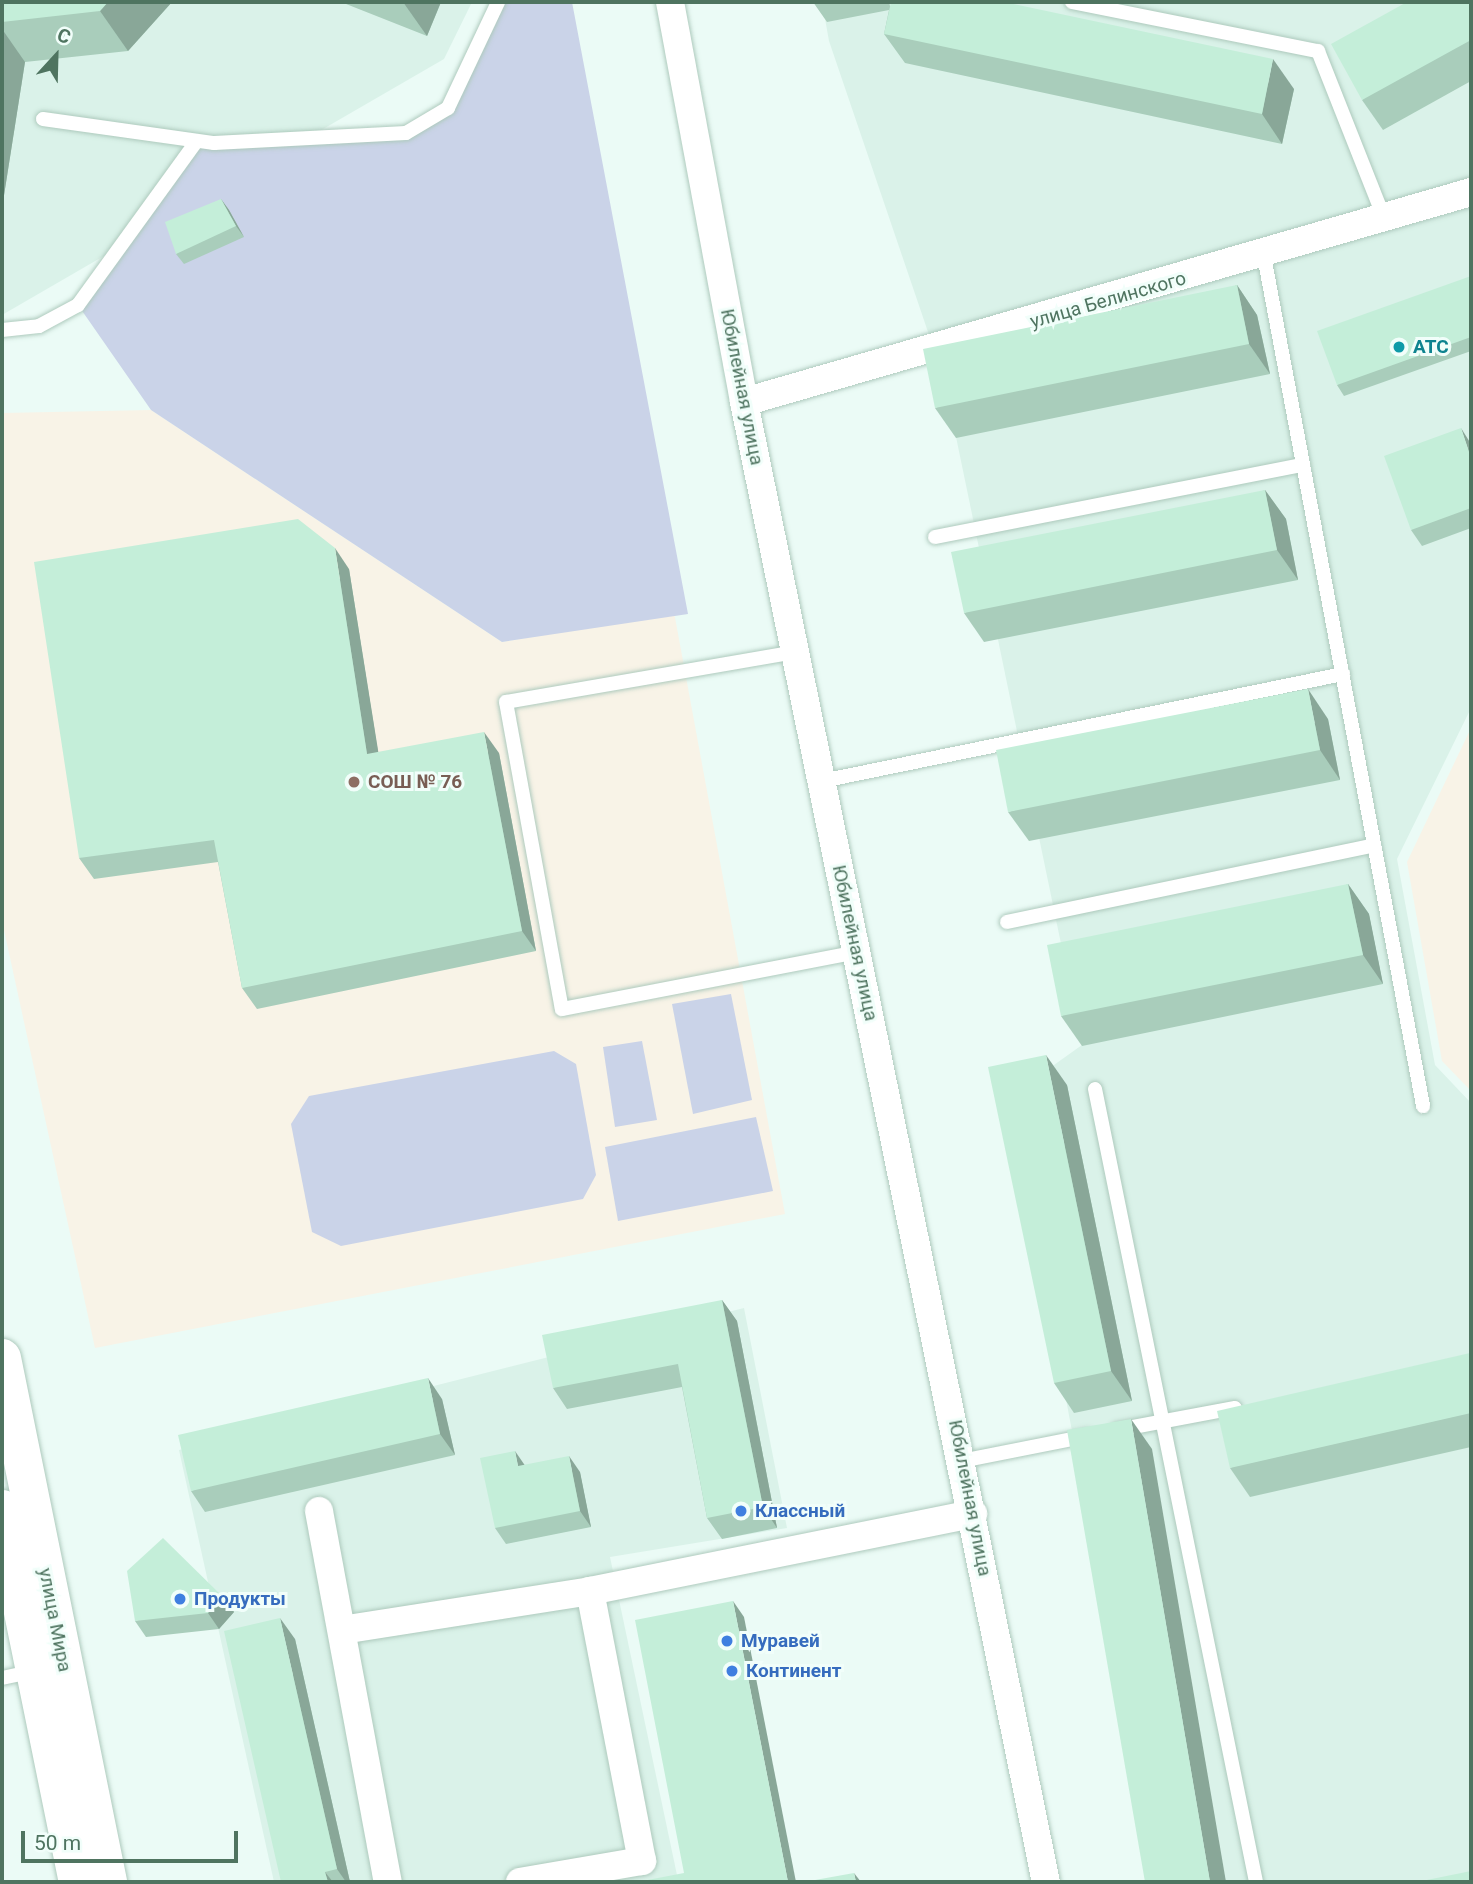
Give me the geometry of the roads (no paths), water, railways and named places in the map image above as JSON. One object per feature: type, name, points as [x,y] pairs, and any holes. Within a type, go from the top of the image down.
[{"type":"street","name":"Юбилейная улица","points":[[670,2],[744,402],[1046,1882]]},
{"type":"street","name":"улица Белинского","points":[[744,402],[1264,256],[1471,192]]},
{"type":"street","name":"улица Мира","points":[[2,1358],[34,1672],[108,1882]]},
{"type":"street","name":"улица Мира","points":[[2,1508],[78,1882]]},
{"type":"street","points":[[319,1511],[387,1882]]},
{"type":"street","points":[[342,1630],[590,1591],[973,1514]]},
{"type":"street","points":[[520,1882],[642,1861],[590,1591]]},
{"type":"lane","points":[[43,119],[129,126],[165,140],[196,142],[406,133],[448,108],[498,2]]},
{"type":"lane","points":[[1072,2],[1324,48],[1385,220]]},
{"type":"lane","points":[[2,330],[39,326],[78,305],[196,142]]},
{"type":"lane","points":[[1264,256],[1423,1105]]},
{"type":"lane","points":[[935,537],[1303,465]]},
{"type":"lane","points":[[795,652],[506,702],[562,1009],[857,952]]},
{"type":"lane","points":[[822,781],[1342,674]]},
{"type":"lane","points":[[1007,922],[1374,845]]},
{"type":"lane","points":[[1095,1089],[1256,1882]]},
{"type":"lane","points":[[958,1461],[1242,1406]]},
{"type":"place","name":"АТС","points":[[1399,347]]},
{"type":"place","name":"СОШ № 76","points":[[354,782]]},
{"type":"place","name":"Классный","points":[[741,1511]]},
{"type":"place","name":"Продукты","points":[[180,1599]]},
{"type":"place","name":"Муравей","points":[[727,1641]]},
{"type":"place","name":"Континент","points":[[732,1671]]}]
